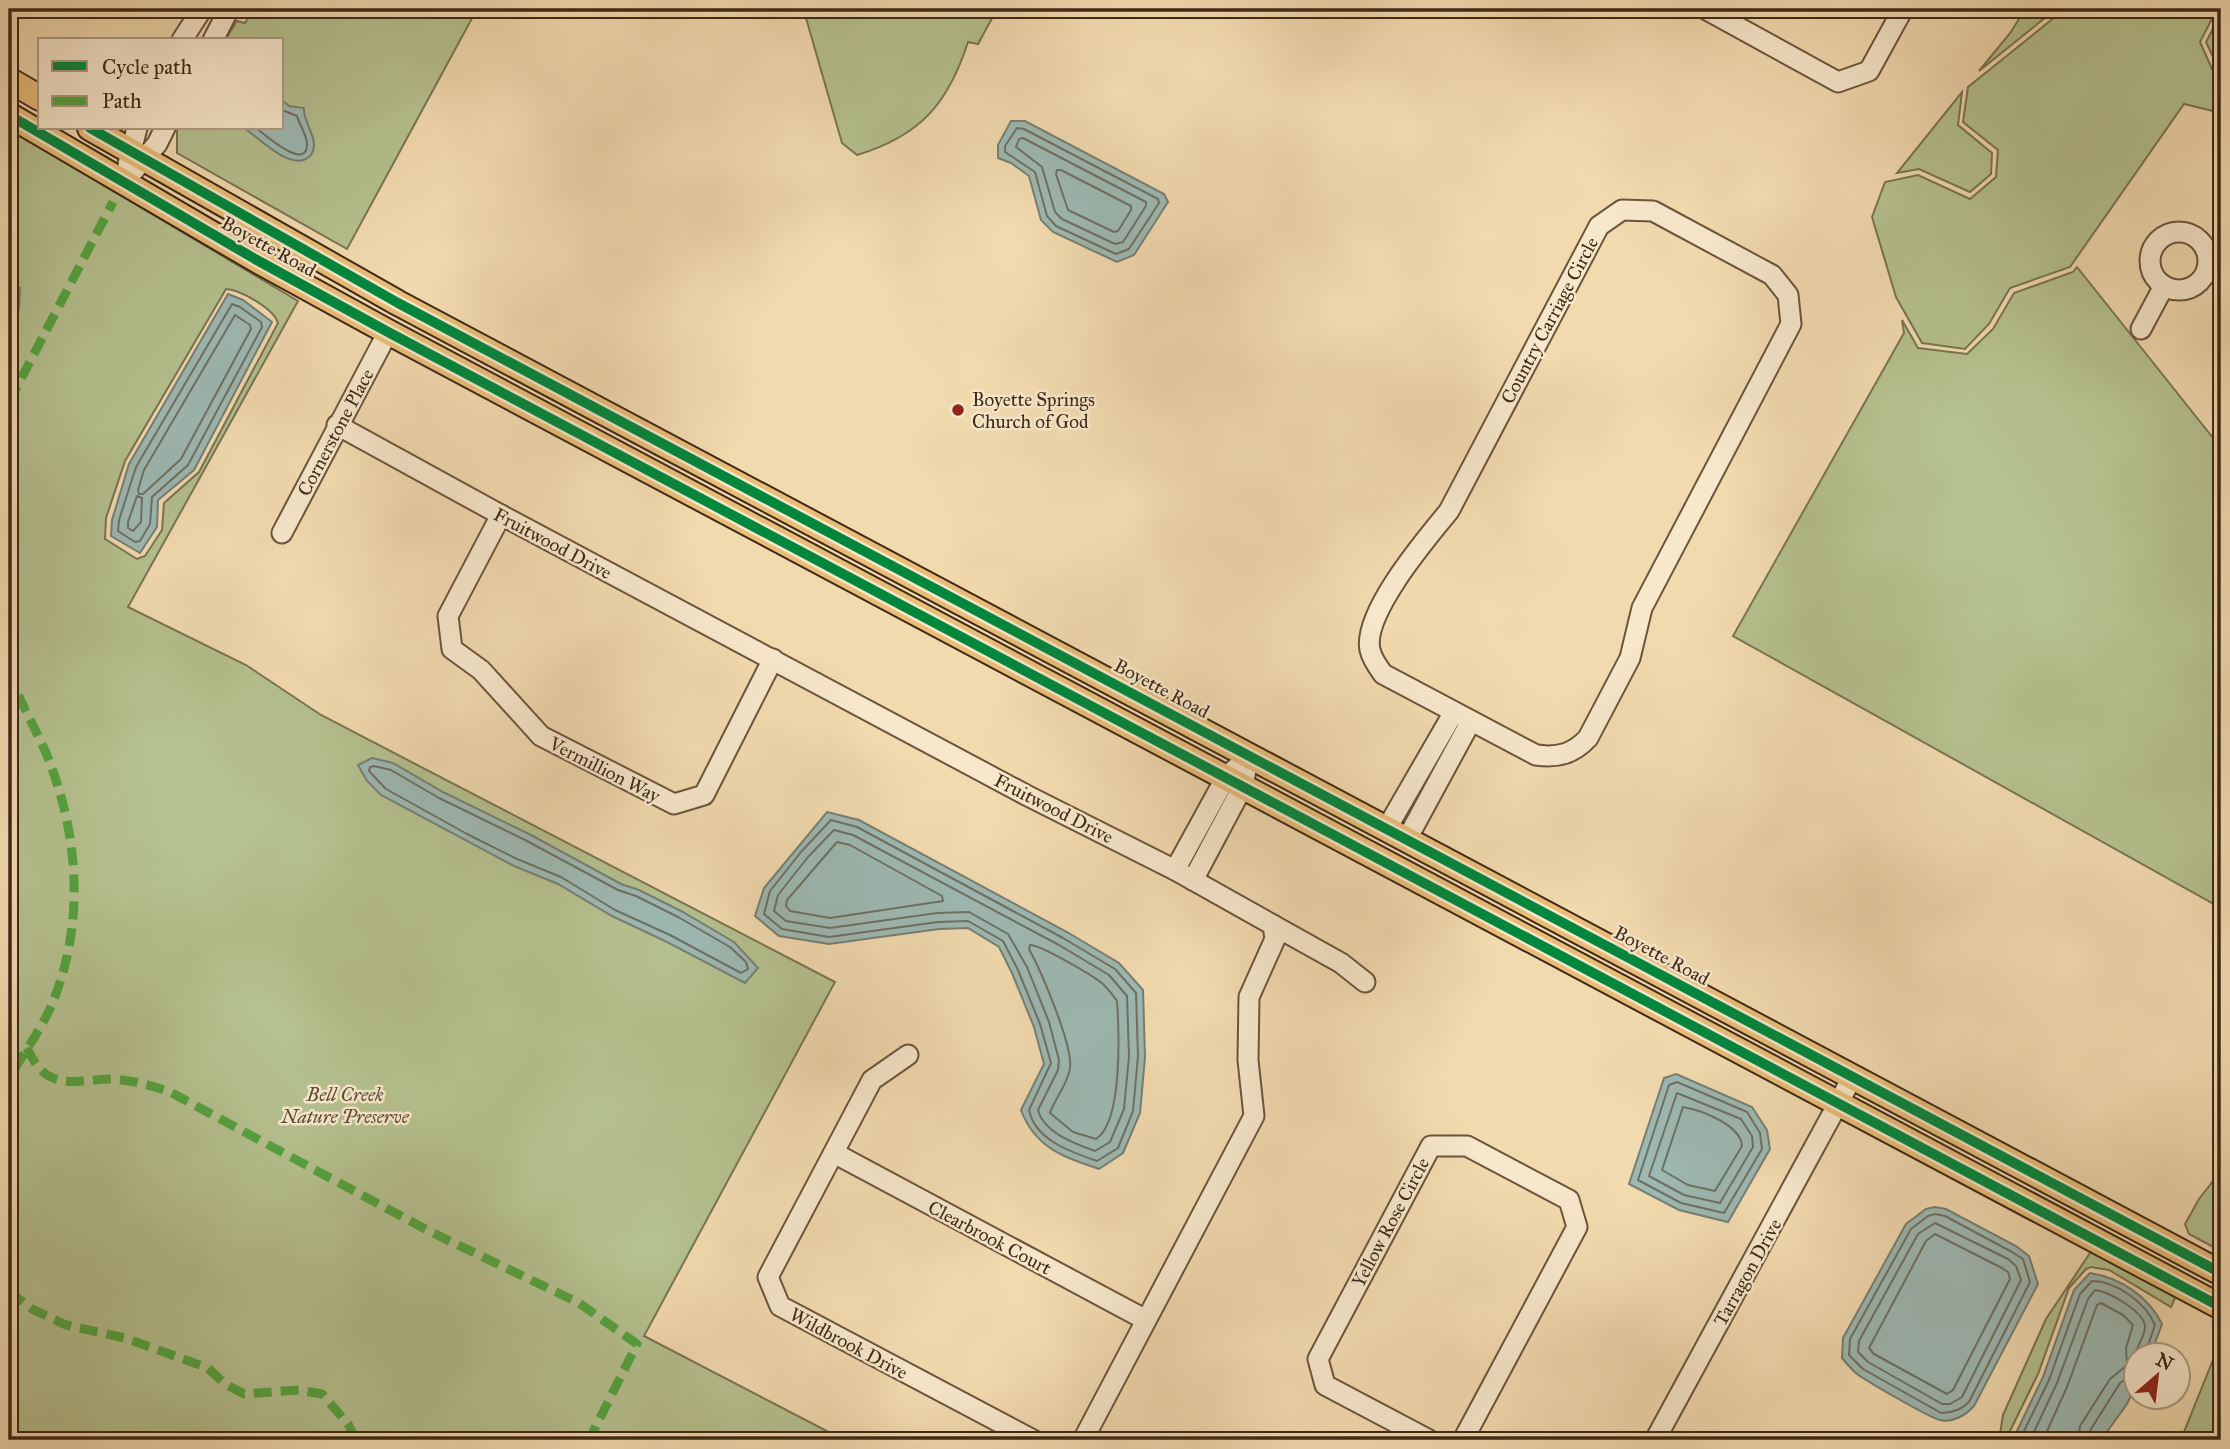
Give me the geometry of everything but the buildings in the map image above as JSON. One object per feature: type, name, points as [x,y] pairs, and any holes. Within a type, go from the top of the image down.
[{"type":"main road","points":[[9,80],[38,97]]},
{"type":"main road","name":"Boyette Road","points":[[9,115],[123,183],[388,332],[2221,1307]]},
{"type":"main road","name":"Boyette Road","points":[[95,130],[137,146],[398,303],[2221,1273]]},
{"type":"street","points":[[183,38],[202,9]]},
{"type":"street","points":[[213,38],[229,9]]},
{"type":"street","points":[[1705,9],[1838,82],[1869,71],[1903,9]]},
{"type":"street","points":[[123,183],[137,146],[157,144],[164,130]]},
{"type":"street","name":"Country Carriage Circle","points":[[1622,210],[1653,211],[1772,275],[1788,295],[1791,324],[1642,608],[1630,658],[1588,738],[1578,748],[1564,755],[1536,755],[1471,721],[1383,674],[1369,649],[1373,620],[1415,552],[1448,511],[1599,226],[1622,210]]},
{"type":"street","points":[[2181,232],[2190,234],[2215,260],[2192,287],[2173,289],[2164,286],[2151,271],[2151,252],[2162,237],[2181,232]]},
{"type":"street","points":[[2141,329],[2164,286]]},
{"type":"street","name":"Cornerstone Place","points":[[282,533],[388,332]]},
{"type":"street","name":"Fruitwood Drive","points":[[337,425],[501,516],[1027,796],[1175,870],[1341,963],[1365,982]]},
{"type":"street","name":"Vermillion Way","points":[[501,516],[448,616],[452,649],[481,670],[541,736],[674,804],[704,795],[773,659]]},
{"type":"street","points":[[1397,833],[1454,712]]},
{"type":"street","points":[[1397,833],[1471,721]]},
{"type":"street","points":[[1193,880],[1249,755]]},
{"type":"street","points":[[1175,870],[1235,782]]},
{"type":"street","points":[[1083,1440],[1254,1116],[1248,1060],[1250,997],[1275,939],[1273,925]]},
{"type":"street","name":"Wildbrook Drive","points":[[908,1055],[872,1080],[768,1277],[780,1306],[1033,1440]]},
{"type":"street","name":"Tarragon Drive","points":[[1655,1440],[1853,1076]]},
{"type":"street","name":"Yellow Rose Circle","points":[[1429,1440],[1325,1385],[1318,1359],[1431,1146],[1467,1146],[1569,1200],[1577,1227],[1463,1440]]},
{"type":"street","name":"Clearbrook Court","points":[[834,1153],[1146,1320]]},
{"type":"green space","points":[[254,9],[477,9],[347,249],[177,153],[177,130],[284,130],[284,38],[226,38],[237,21],[245,23]]},
{"type":"green space","points":[[808,9],[997,9],[978,44],[968,42],[951,83],[929,115],[898,138],[857,155],[842,143],[806,18]]},
{"type":"green space","points":[[2025,9],[2056,9],[1979,71],[2011,32]]},
{"type":"green space","points":[[2065,9],[2217,9],[2200,42],[2221,89],[2221,113],[2184,104],[2070,267],[2010,288],[1989,324],[1965,349],[1922,343],[1896,297],[1872,217],[1885,182],[1918,175],[1970,199],[1996,177],[1998,150],[1963,122],[1968,87]]},
{"type":"green space","points":[[2221,13],[2221,74],[2206,42]]},
{"type":"green space","points":[[1962,92],[1958,125],[1992,153],[1991,174],[1970,192],[1919,169],[1897,173]]},
{"type":"green space","name":"Bell Creek Nature Preserve","points":[[9,129],[298,301],[128,607],[246,665],[321,715],[835,982],[644,1336],[844,1440],[9,1440]],"holes":[[[226,289],[264,306],[278,323],[199,472],[164,503],[162,530],[145,556],[137,559],[105,539],[106,518],[125,461]]]},
{"type":"green space","points":[[2077,267],[2221,448],[2221,908],[1733,636],[1904,333],[1902,320],[1918,348],[1967,354],[1993,329],[2014,293],[2073,272]]},
{"type":"green space","points":[[2221,1171],[2221,1251],[2189,1234],[2185,1224],[2199,1199]]},
{"type":"green space","points":[[2094,1247],[2176,1296],[2171,1307],[2109,1270],[2091,1267],[2086,1269],[2069,1288],[2038,1374],[2010,1431],[2011,1440],[1999,1440],[2003,1415],[2046,1319]]},
{"type":"green space","points":[[2221,1340],[2221,1440],[2201,1440],[2184,1432]]},
{"type":"water","points":[[284,102],[289,106],[304,108],[314,145],[312,153],[306,159],[290,159],[265,145],[246,130],[284,130]]},
{"type":"water","points":[[1011,121],[1025,121],[1164,194],[1168,202],[1134,255],[1117,262],[1053,232],[1041,220],[1029,176],[1011,163],[998,158],[998,145]]},
{"type":"water","points":[[9,280],[20,288],[19,308],[9,343]]},
{"type":"water","points":[[228,294],[243,300],[272,322],[194,470],[158,500],[157,527],[140,553],[111,536],[112,520],[129,464]]},
{"type":"water","points":[[372,758],[393,763],[443,792],[531,835],[621,884],[681,911],[734,942],[758,968],[745,983],[612,916],[558,884],[514,866],[381,795],[367,781],[358,765]]},
{"type":"water","points":[[827,812],[859,820],[1067,932],[1119,963],[1143,990],[1145,1057],[1140,1113],[1123,1153],[1099,1169],[1052,1149],[1034,1134],[1027,1123],[1021,1110],[1044,1064],[1034,1027],[999,947],[968,928],[939,929],[829,944],[779,936],[755,916],[764,888]]},
{"type":"water","points":[[1676,1074],[1752,1107],[1767,1130],[1770,1149],[1728,1222],[1679,1210],[1629,1184],[1664,1078]]},
{"type":"water","points":[[1926,1209],[1946,1209],[2016,1246],[2029,1256],[2038,1284],[1974,1406],[1959,1418],[1945,1421],[1924,1413],[1873,1384],[1857,1374],[1842,1358],[1843,1338],[1906,1224]]},
{"type":"water","points":[[2090,1273],[2123,1284],[2149,1305],[2162,1324],[2156,1340],[2122,1340],[2123,1410],[2101,1440],[2017,1440],[2016,1433],[2043,1377],[2074,1290]]},
{"type":"marked path","points":[[9,402],[113,202]]},
{"type":"marked path","points":[[9,670],[48,758],[58,788],[72,849],[74,881],[70,943],[63,974],[48,1014],[9,1078]]},
{"type":"marked path","points":[[27,1048],[39,1068],[58,1080],[119,1080],[141,1083],[170,1092],[429,1231],[579,1303],[637,1344],[589,1440]]},
{"type":"marked path","points":[[9,1291],[32,1309],[66,1325],[125,1338],[208,1368],[225,1384],[244,1394],[299,1390],[322,1394],[348,1424],[356,1440]]},
{"type":"cycle path","points":[[9,115],[255,259],[388,332],[2221,1307]]},
{"type":"cycle path","points":[[94,130],[398,303],[2221,1273]]},
{"type":"place","name":"Boyette Springs Church of God","points":[[958,410]]}]
